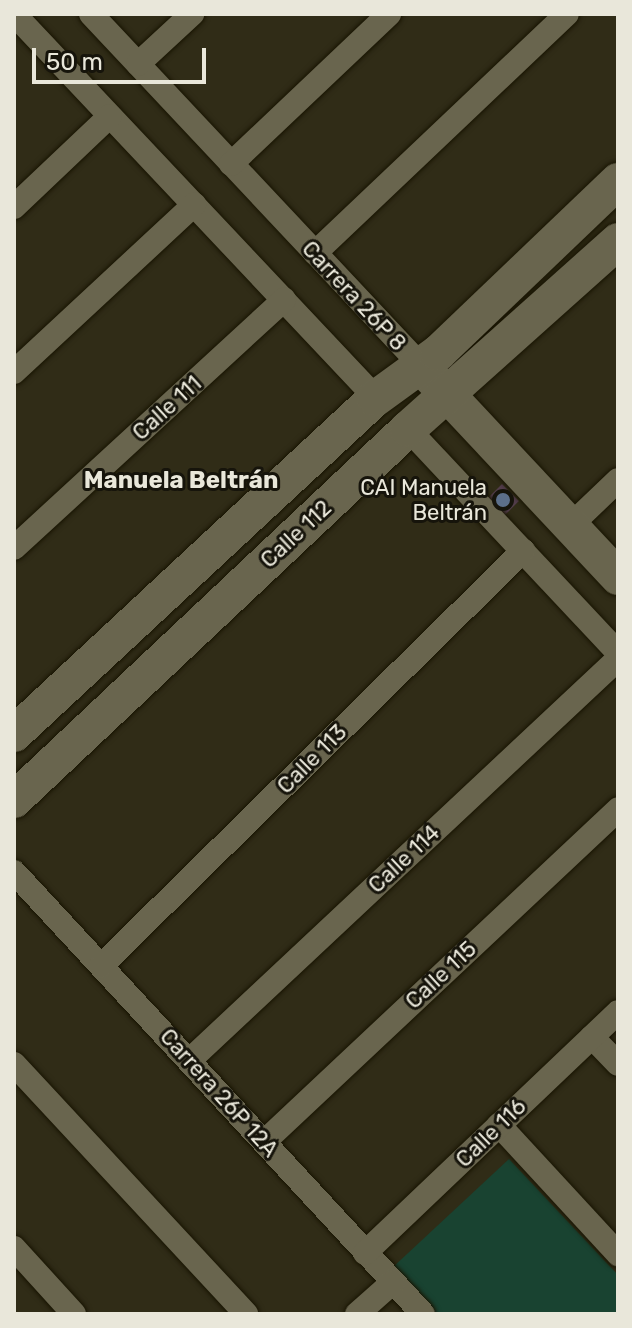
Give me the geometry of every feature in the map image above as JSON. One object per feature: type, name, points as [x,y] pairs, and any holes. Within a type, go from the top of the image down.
[{"type":"street","points":[[14,14],[376,398]]},
{"type":"street","name":"Carrera 26P 8","points":[[91,14],[618,577]]},
{"type":"street","points":[[138,64],[192,14]]},
{"type":"street","points":[[231,164],[389,14]]},
{"type":"street","points":[[315,253],[567,14]]},
{"type":"street","points":[[14,207],[110,116]]},
{"type":"street","name":"Calle 112","points":[[14,734],[376,398],[421,366],[618,181]]},
{"type":"street","points":[[14,372],[194,205]]},
{"type":"street","name":"Calle 112","points":[[14,800],[408,429],[618,241]]},
{"type":"street","name":"Calle 111","points":[[14,548],[284,300]]},
{"type":"street","points":[[408,429],[618,656]]},
{"type":"street","points":[[570,526],[618,480]]},
{"type":"street","name":"Calle 113","points":[[101,966],[523,551]]},
{"type":"street","name":"Calle 114","points":[[191,1059],[618,656]]},
{"type":"street","name":"Calle 115","points":[[264,1142],[618,809]]},
{"type":"street","name":"Carrera 26P 12A","points":[[14,872],[191,1059],[423,1314]]},
{"type":"street","name":"Calle 116","points":[[365,1253],[618,1012]]},
{"type":"street","points":[[592,1037],[618,1064]]},
{"type":"street","points":[[14,1064],[246,1314]]},
{"type":"street","points":[[499,1125],[618,1254]]},
{"type":"street","points":[[14,1248],[74,1314]]},
{"type":"street","points":[[357,1314],[393,1282]]},
{"type":"green space","points":[[509,1159],[618,1275],[618,1314],[435,1314],[392,1268]]},
{"type":"building","name":"CAI Manuela Beltrán","points":[[502,484],[519,501],[503,517],[486,500]]},
{"type":"place","name":"CAI Manuela Beltrán","points":[[503,500]]},
{"type":"district","name":"Manuela Beltrán","points":[[181,481]]}]
